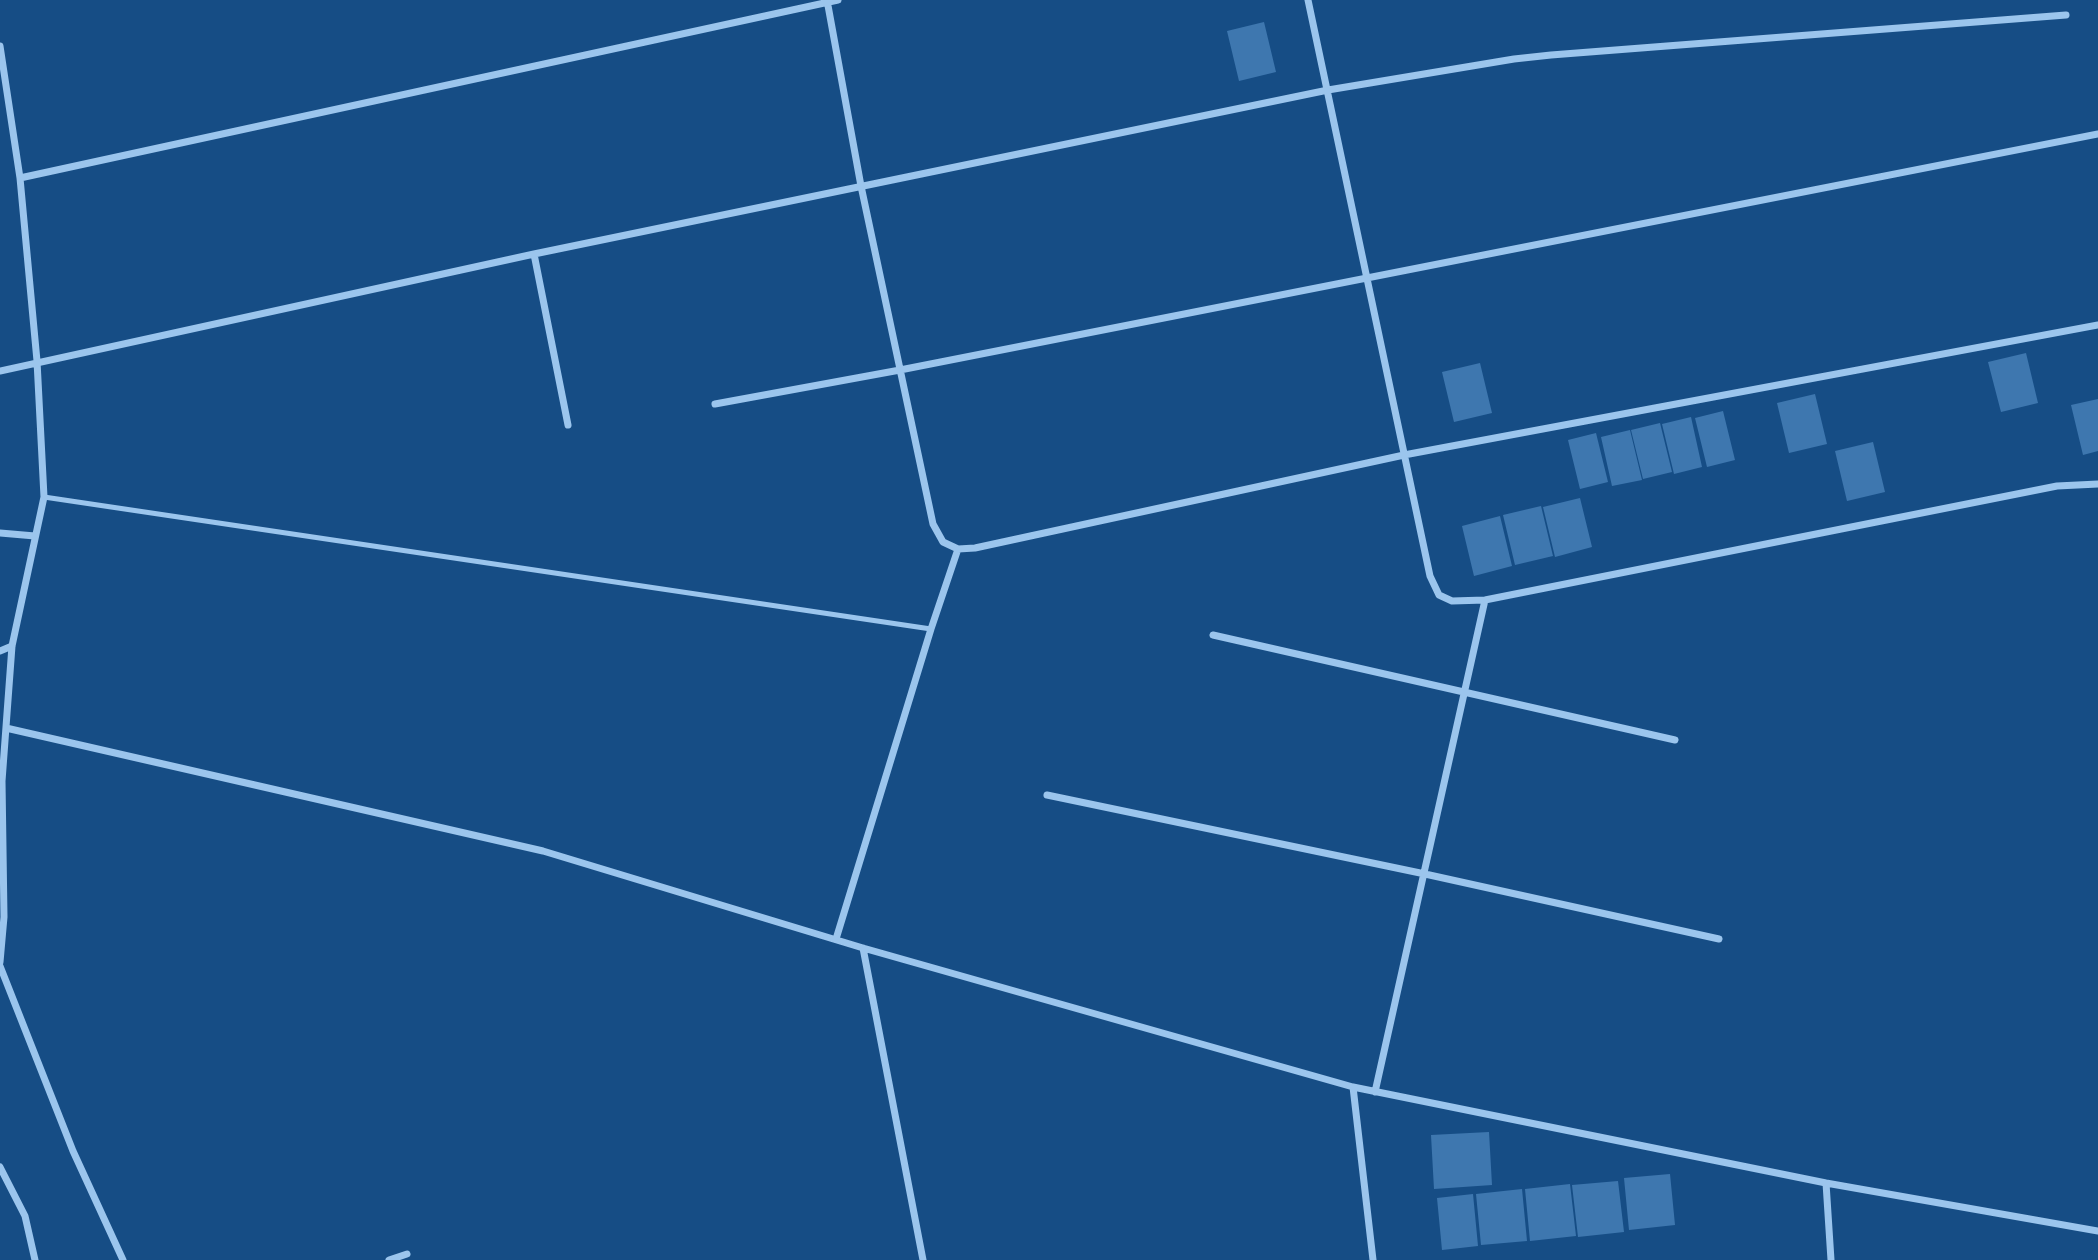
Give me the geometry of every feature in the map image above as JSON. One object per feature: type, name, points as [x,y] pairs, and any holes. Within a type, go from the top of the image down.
[{"type":"street","points":[[20,177],[838,0]]},
{"type":"street","points":[[1308,0],[1430,576],[1439,594],[1452,601],[1485,600],[2057,486],[2098,484]]},
{"type":"street","points":[[827,1],[861,186],[933,524],[943,542],[958,549],[975,548],[1404,455],[2098,325]]},
{"type":"street","points":[[0,370],[534,254],[1328,90],[1539,56],[2066,15]]},
{"type":"street","points":[[0,46],[20,177],[37,361],[44,497],[12,646],[2,793],[4,917],[0,964],[72,1151],[123,1260]]},
{"type":"street","points":[[715,404],[2098,134]]},
{"type":"street","points":[[534,254],[568,425]]},
{"type":"street","points":[[0,533],[35,536]]},
{"type":"street","points":[[836,939],[958,549]]},
{"type":"street","points":[[1375,1093],[1485,600]]},
{"type":"street","points":[[1213,635],[1675,740]]},
{"type":"street","points":[[0,651],[12,646]]},
{"type":"street","points":[[6,728],[544,851],[863,948],[1375,1093],[1826,1183],[2098,1231]]},
{"type":"street","points":[[1047,795],[1719,939]]},
{"type":"street","points":[[863,948],[923,1260]]},
{"type":"street","points":[[1353,1087],[1373,1260]]},
{"type":"street","points":[[0,1167],[25,1216],[35,1260]]},
{"type":"street","points":[[1826,1183],[1831,1260]]},
{"type":"street","points":[[389,1260],[407,1254]]},
{"type":"lane","points":[[44,497],[931,629]]},
{"type":"building","points":[[1264,22],[1276,72],[1239,81],[1227,31]]},
{"type":"building","points":[[2026,353],[2038,403],[2001,412],[1988,362]]},
{"type":"building","points":[[1480,363],[1492,413],[1454,422],[1442,372]]},
{"type":"building","points":[[1815,394],[1827,444],[1789,453],[1777,403]]},
{"type":"building","points":[[2098,399],[2098,451],[2083,455],[2071,405]]},
{"type":"building","points":[[1723,411],[1735,460],[1707,467],[1695,418]]},
{"type":"building","points":[[1691,417],[1702,467],[1674,474],[1662,424]]},
{"type":"building","points":[[1660,423],[1672,472],[1643,479],[1631,430]]},
{"type":"building","points":[[1630,430],[1642,480],[1612,486],[1601,437]]},
{"type":"building","points":[[1596,433],[1608,482],[1580,489],[1568,440]]},
{"type":"building","points":[[1873,442],[1885,492],[1847,501],[1835,451]]},
{"type":"building","points":[[1580,498],[1592,547],[1555,557],[1543,507]]},
{"type":"building","points":[[1541,506],[1553,556],[1515,565],[1503,515]]},
{"type":"building","points":[[1500,516],[1512,566],[1474,576],[1462,526]]},
{"type":"building","points":[[1489,1132],[1492,1185],[1434,1189],[1431,1135]]},
{"type":"building","points":[[1670,1174],[1675,1225],[1629,1230],[1624,1178]]},
{"type":"building","points":[[1618,1181],[1624,1232],[1578,1237],[1572,1185]]},
{"type":"building","points":[[1570,1184],[1576,1236],[1530,1241],[1525,1189]]},
{"type":"building","points":[[1522,1189],[1527,1241],[1481,1245],[1476,1194]]},
{"type":"building","points":[[1473,1194],[1478,1246],[1442,1250],[1437,1198]]}]
